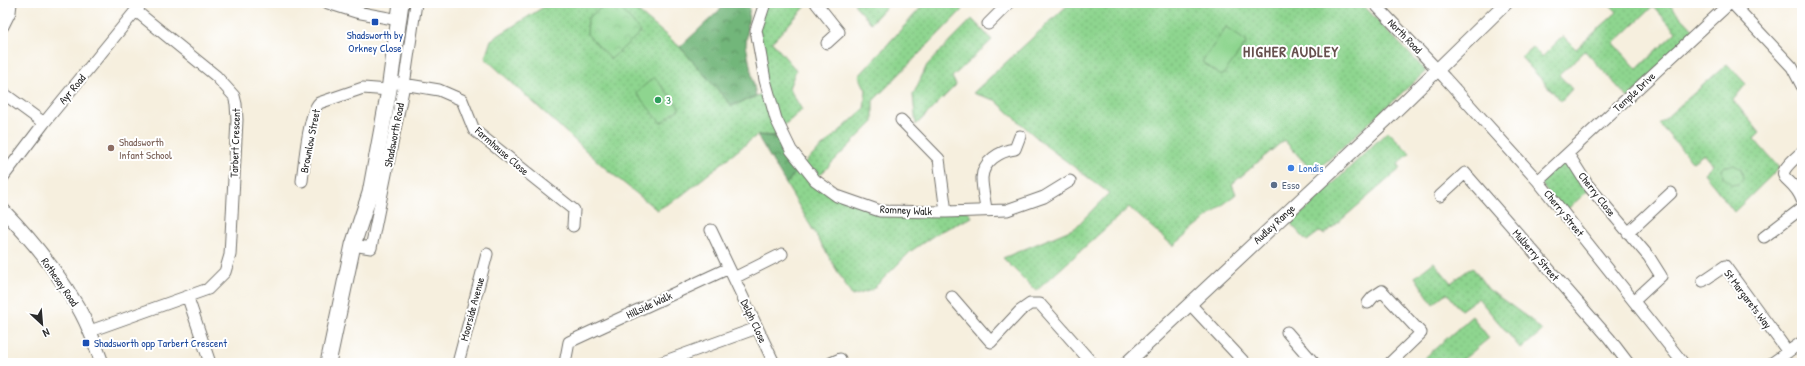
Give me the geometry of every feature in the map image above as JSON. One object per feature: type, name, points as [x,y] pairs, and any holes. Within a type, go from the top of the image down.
[{"type":"main road","name":"Shadsworth Road","points":[[328,363],[353,245],[370,193],[389,85],[401,3]]},
{"type":"street","points":[[3,26],[10,12],[11,3]]},
{"type":"street","points":[[328,3],[356,12],[399,20]]},
{"type":"street","name":"Shadsworth Road","points":[[353,245],[372,248],[404,85],[416,3]]},
{"type":"street","name":"Romney Walk","points":[[765,3],[756,30],[765,80],[776,119],[791,150],[815,180],[837,196],[880,211],[946,212],[1007,210],[1037,200],[1070,181]]},
{"type":"street","points":[[816,3],[839,32],[827,43]]},
{"type":"street","points":[[988,24],[1007,5],[1006,3]]},
{"type":"street","name":"North Road","points":[[1374,3],[1437,69]]},
{"type":"street","name":"Audley Range","points":[[1128,363],[1386,120],[1506,3]]},
{"type":"street","points":[[1730,3],[1792,67],[1802,86]]},
{"type":"street","name":"Temple Drive","points":[[1538,181],[1730,3]]},
{"type":"street","name":"Ayr Road","points":[[3,177],[44,123],[139,7]]},
{"type":"street","name":"Tarbert Crescent","points":[[90,331],[188,298],[208,289],[215,284],[228,266],[238,120],[234,96],[216,76],[139,7]]},
{"type":"street","name":"Cherry Street","points":[[1437,69],[1538,181],[1635,300],[1683,363]]},
{"type":"street","name":"Farmhouse Close","points":[[389,85],[404,85],[439,90],[462,100],[474,130],[574,210],[573,226]]},
{"type":"street","name":"Brownlow Street","points":[[302,181],[311,122],[316,105],[363,88],[389,85]]},
{"type":"street","points":[[3,93],[44,123]]},
{"type":"street","points":[[901,120],[939,160],[946,212]]},
{"type":"street","points":[[986,210],[982,177],[988,162],[1003,150],[1015,149],[1020,136]]},
{"type":"street","points":[[1802,152],[1786,166],[1783,171],[1784,177],[1802,200]]},
{"type":"street","name":"Cherry Close","points":[[1568,154],[1587,184],[1649,257],[1661,276],[1635,300]]},
{"type":"street","name":"Mulberry Street","points":[[1440,196],[1465,173],[1609,338],[1628,363]]},
{"type":"street","points":[[1628,233],[1671,193]]},
{"type":"street","points":[[1764,237],[1802,208]]},
{"type":"street","name":"Rothesay Road","points":[[3,210],[58,276],[74,299],[90,331],[102,363]]},
{"type":"street","name":"Delph Close","points":[[711,230],[774,363]]},
{"type":"street","name":"Moorside Avenue","points":[[458,363],[487,254]]},
{"type":"street","points":[[734,278],[782,254]]},
{"type":"street","name":"St Margarets Way","points":[[1703,281],[1725,266],[1788,352]]},
{"type":"street","name":"Hillside Walk","points":[[565,363],[569,342],[729,268]]},
{"type":"street","points":[[1368,303],[1373,297],[1382,291],[1421,333],[1390,363]]},
{"type":"street","points":[[952,297],[991,342],[1020,312],[1030,304],[1040,304],[1092,363]]},
{"type":"street","points":[[188,298],[210,363]]},
{"type":"street","points":[[1190,304],[1245,363]]},
{"type":"street","points":[[660,363],[757,328]]},
{"type":"street","points":[[1287,332],[1314,363]]},
{"type":"street","points":[[1772,363],[1802,342]]},
{"type":"green space","points":[[550,3],[628,3],[680,47],[732,106],[764,93],[756,30],[765,3],[809,3],[772,42],[796,70],[789,88],[802,110],[781,128],[784,136],[757,135],[681,196],[657,210],[605,168],[485,58],[491,40]]},
{"type":"green space","points":[[607,3],[616,3],[641,32],[611,59],[587,34],[588,18]]},
{"type":"green space","points":[[727,3],[750,3],[746,45],[756,96],[732,106],[680,47]]},
{"type":"green space","points":[[890,3],[871,23],[854,4]]},
{"type":"green space","points":[[925,3],[956,3],[962,10],[873,101],[873,122],[818,177],[837,196],[880,211],[968,211],[972,217],[939,232],[911,251],[872,290],[852,296],[786,184],[803,164],[864,109],[866,90],[859,76]]},
{"type":"green space","points":[[1070,3],[1361,3],[1426,71],[1314,173],[1284,140],[1232,184],[1236,194],[1173,246],[1129,207],[1036,291],[1003,258],[1075,228],[1109,193],[1046,146],[995,100],[973,93]]},
{"type":"green space","points":[[1608,3],[1668,3],[1697,34],[1628,98],[1585,51],[1559,75],[1572,89],[1561,101],[1521,57],[1532,47],[1542,57],[1563,36],[1576,49],[1617,12]],"holes":[[[1653,6],[1676,32],[1637,69],[1614,43]]]},
{"type":"green space","points":[[972,19],[992,40],[952,77],[956,85],[916,125],[913,95],[927,65]]},
{"type":"green space","points":[[1226,27],[1247,42],[1222,76],[1202,62]]},
{"type":"green space","points":[[1727,64],[1746,84],[1733,100],[1760,133],[1754,139],[1779,168],[1734,212],[1704,173],[1713,164],[1704,154],[1693,162],[1659,124]]},
{"type":"green space","name":"3","points":[[654,77],[680,108],[661,123],[636,93]]},
{"type":"green space","points":[[1388,131],[1410,153],[1398,164],[1401,168],[1325,234],[1319,232],[1307,241],[1291,224]]},
{"type":"green space","points":[[757,135],[777,137],[798,169],[786,184]]},
{"type":"green space","points":[[1568,154],[1590,189],[1564,212],[1538,181]]},
{"type":"green space","points":[[1734,165],[1741,169],[1743,178],[1738,184],[1732,185],[1723,177],[1722,170],[1725,166]]},
{"type":"green space","points":[[1434,262],[1451,283],[1472,267],[1488,289],[1531,320],[1542,331],[1521,349],[1478,298],[1461,310],[1447,293],[1433,304],[1415,277]]},
{"type":"green space","points":[[1472,316],[1489,338],[1459,363],[1419,363]]},
{"type":"place","name":"Shadsworth by Orkney Close","points":[[375,22]]},
{"type":"place","name":"3","points":[[658,100]]},
{"type":"place","name":"Shadsworth Infant School","points":[[111,148]]},
{"type":"place","name":"Londis","points":[[1291,168]]},
{"type":"place","name":"Esso","points":[[1274,185]]},
{"type":"place","name":"Shadsworth opp Tarbert Crescent","points":[[86,343]]},
{"type":"district","name":"HIGHER AUDLEY","points":[[1291,51]]}]
